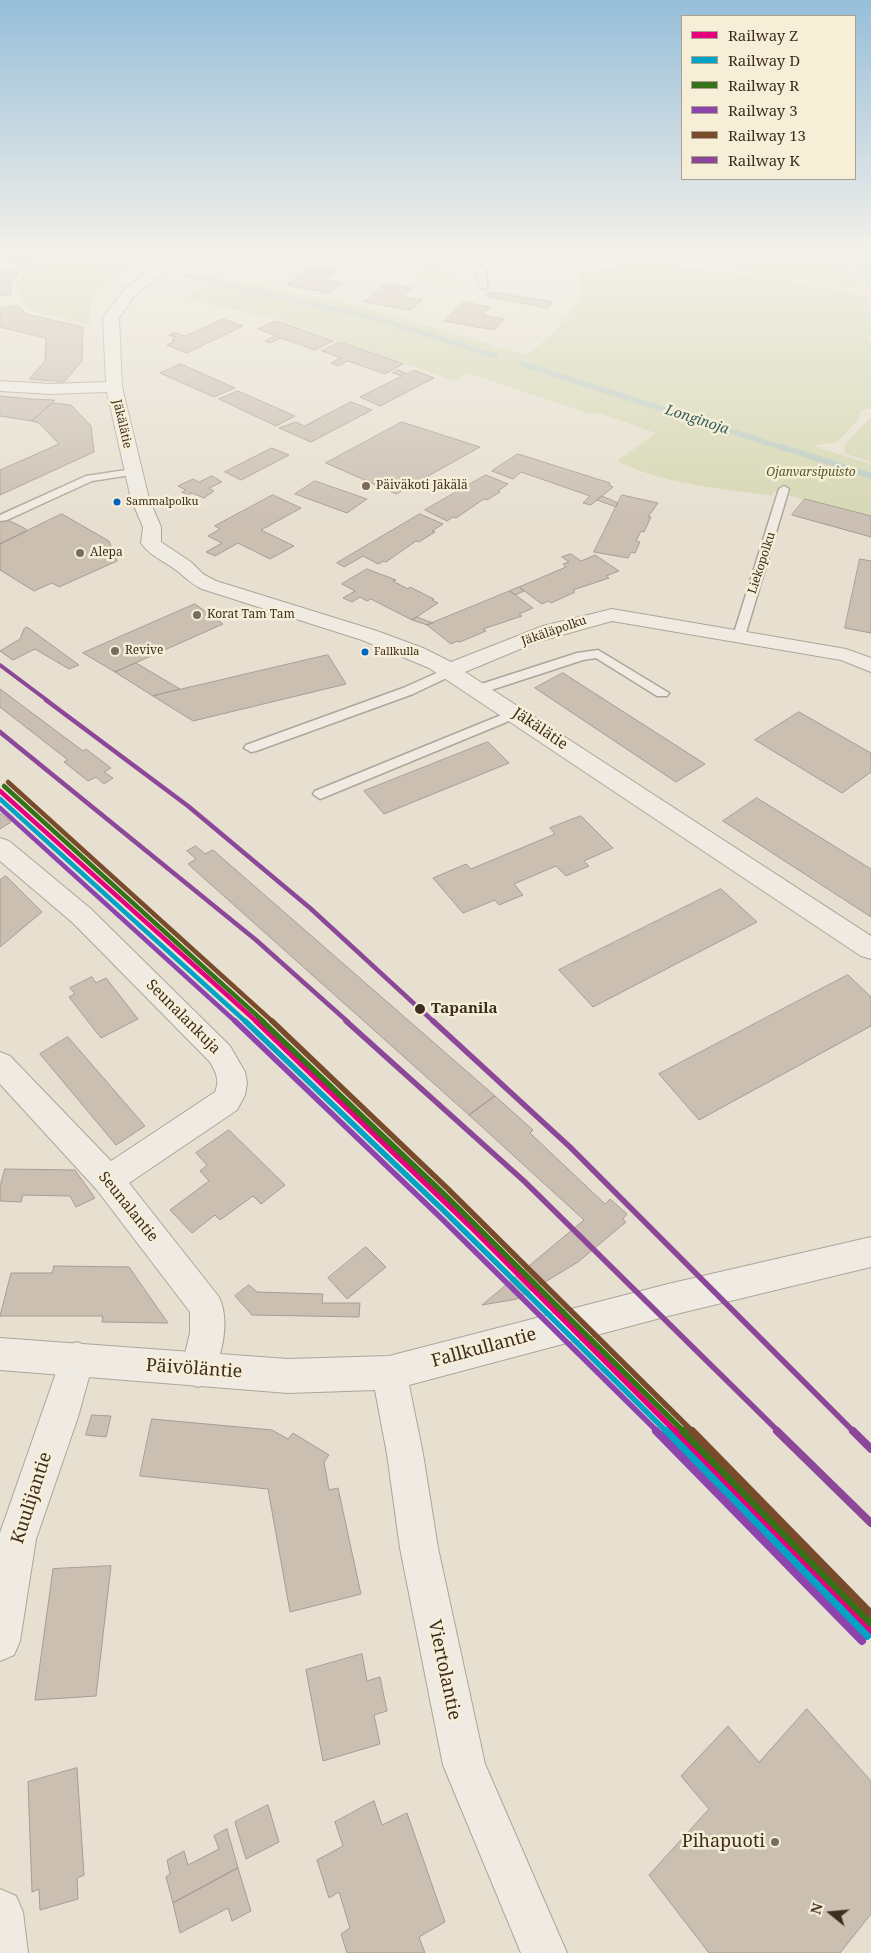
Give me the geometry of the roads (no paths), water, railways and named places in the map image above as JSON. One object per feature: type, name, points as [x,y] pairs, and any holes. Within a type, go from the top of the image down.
[{"type":"street","name":"Jäkälätie","points":[[112,341],[114,387],[133,472],[140,499],[152,527],[151,543],[165,556],[182,565],[196,578],[214,586],[398,644],[450,671],[480,689],[871,949]]},
{"type":"street","points":[[0,386],[51,389],[114,387]]},
{"type":"street","name":"Jäkäläpolku","points":[[450,671],[563,626],[612,614],[846,655],[871,666]]},
{"type":"street","name":"Seunalankuja","points":[[0,847],[77,911],[220,1054],[232,1074],[234,1081],[231,1094],[218,1108],[108,1180]]},
{"type":"street","name":"Seunalantie","points":[[3,1067],[108,1180],[207,1308],[207,1333],[198,1370]]},
{"type":"street","name":"Fallkullantie","points":[[389,1373],[668,1300],[860,1255]]},
{"type":"street","name":"Päivöläntie","points":[[0,1354],[288,1376],[389,1373]]},
{"type":"street","name":"Kuulijantie","points":[[0,1641],[17,1538],[62,1411],[77,1359]]},
{"type":"street","name":"Viertolantie","points":[[389,1373],[406,1454],[419,1548],[464,1766],[544,1953]]},
{"type":"street","points":[[0,1912],[5,1953]]},
{"type":"lane","points":[[3,518],[90,478],[133,472]]},
{"type":"lane","name":"Liekopolku","points":[[739,636],[784,489]]},
{"type":"lane","points":[[480,689],[580,656],[598,654],[662,693]]},
{"type":"lane","name":"Jäkäläpolku","points":[[251,748],[408,691],[450,671]]},
{"type":"lane","points":[[320,794],[516,713]]},
{"type":"waterway","name":"Longinoja","points":[[448,341],[496,356]]},
{"type":"waterway","name":"Longinoja","points":[[523,364],[786,449]]},
{"type":"waterway","name":"Longinoja","points":[[782,447],[871,476]]},
{"type":"rail line","name":"K","points":[[0,665],[188,806],[310,908],[570,1147],[871,1449]]},
{"type":"rail line","name":"K","points":[[0,732],[256,940],[524,1181],[871,1523]]},
{"type":"rail line","name":"13","points":[[8,782],[231,983],[448,1189],[661,1400],[871,1614]]},
{"type":"rail line","name":"R","points":[[4,786],[228,989],[446,1196],[660,1407],[871,1623]]},
{"type":"rail line","name":"Z","points":[[0,791],[213,981],[406,1163],[607,1362],[871,1632]]},
{"type":"rail line","name":"D","points":[[0,799],[224,1001],[442,1209],[656,1421],[867,1636]]},
{"type":"rail line","name":"3","points":[[0,808],[222,1009],[439,1216],[652,1426],[862,1641]]},
{"type":"place","name":"Päiväkoti Jäkälä","points":[[366,486]]},
{"type":"place","name":"Sammalpolku","points":[[117,502]]},
{"type":"place","name":"Alepa","points":[[80,553]]},
{"type":"place","name":"Korat Tam Tam","points":[[197,615]]},
{"type":"place","name":"Revive","points":[[115,651]]},
{"type":"place","name":"Fallkulla","points":[[365,652]]},
{"type":"place","name":"Tapanila","points":[[420,1009]]},
{"type":"place","name":"Pihapuoti","points":[[775,1842]]},
{"type":"park label","name":"Ojanvarsipuisto","points":[[811,473]]}]
